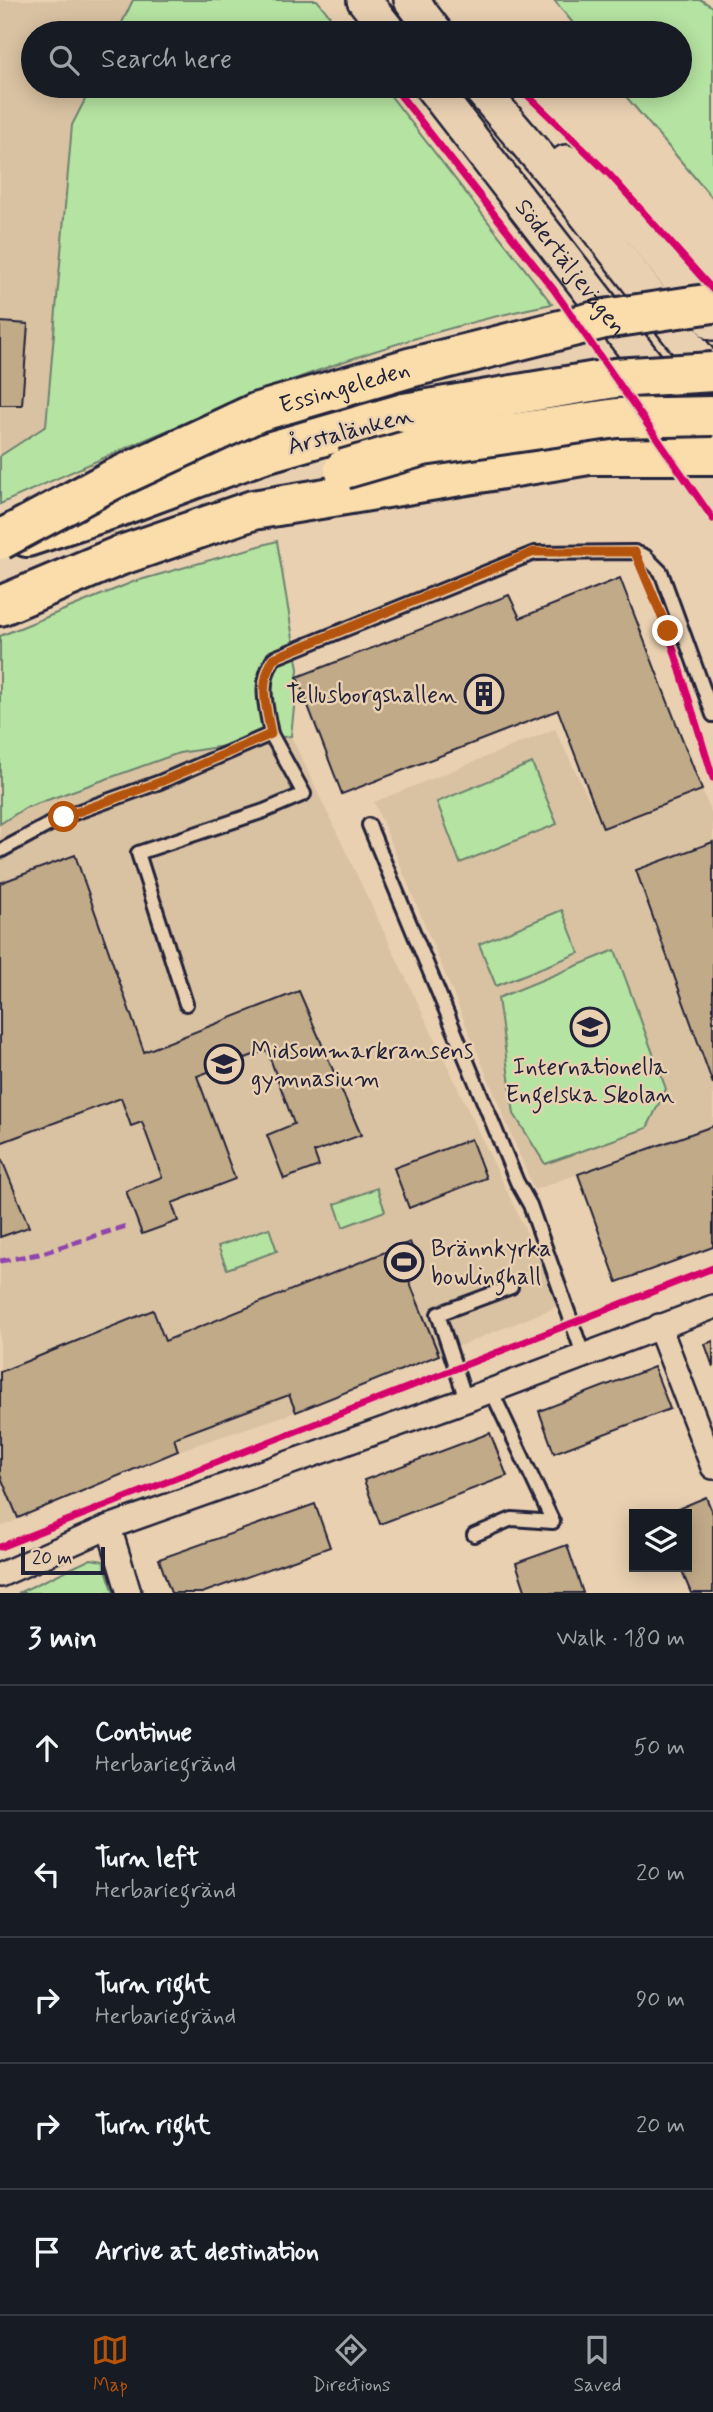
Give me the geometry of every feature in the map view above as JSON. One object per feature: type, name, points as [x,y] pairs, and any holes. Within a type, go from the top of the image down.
[{"type":"highway","name":"Essingeleden","points":[[0,540],[111,480],[258,412],[409,368],[604,319],[713,303]]},
{"type":"highway","name":"Årstalänken","points":[[0,545],[118,507],[261,454],[404,414],[615,378],[713,374]]},
{"type":"highway","name":"Årstalänken","points":[[253,510],[344,469],[423,446],[617,418],[713,416]]},
{"type":"highway","points":[[0,606],[119,556],[253,510],[589,455],[713,452]]},
{"type":"main road","points":[[364,0],[381,21]]},
{"type":"main road","points":[[411,0],[427,21]]},
{"type":"main road","name":"Södertäljevägen","points":[[439,98],[713,452]]},
{"type":"main road","name":"Södertäljevägen","points":[[491,98],[713,374]]},
{"type":"main road","points":[[494,98],[638,228],[713,323]]},
{"type":"street","points":[[0,1575],[109,1527],[466,1400],[713,1307]]},
{"type":"street","points":[[659,1326],[713,1466]]},
{"type":"street","points":[[109,1527],[129,1593]]},
{"type":"lane","points":[[186,1004],[138,853],[264,811],[304,794],[271,734],[263,685],[266,671],[274,658],[534,552],[635,552],[645,556],[661,572],[713,715]]},
{"type":"lane","points":[[0,851],[64,817],[160,782],[271,734]]},
{"type":"lane","points":[[369,825],[517,1182],[530,1205],[583,1354]]},
{"type":"lane","points":[[466,1400],[438,1314],[511,1287]]},
{"type":"lane","points":[[474,1535],[512,1519],[553,1522],[491,1390]]},
{"type":"shaded area","points":[[0,0],[133,0],[123,21],[21,21],[21,98],[86,98],[72,126],[46,426],[0,456]]},
{"type":"shaded area","name":"Internationella Engelska Skolan","points":[[555,729],[603,828],[702,790],[713,817],[713,1247],[617,1282],[578,1174],[534,1190],[374,802]]},
{"type":"shaded area","name":"Midsommarkransens gymnasium","points":[[291,736],[561,1305],[296,1412],[178,1451],[0,1527],[0,824],[25,808],[179,753]]},
{"type":"green space","points":[[133,0],[317,0],[334,21],[123,21]]},
{"type":"green space","points":[[554,0],[701,0],[713,7],[713,199],[627,98],[692,98],[692,21],[571,21]]},
{"type":"green space","points":[[86,98],[392,98],[552,304],[409,340],[270,388],[134,444],[0,504],[0,456],[46,426],[72,125]]},
{"type":"green space","points":[[277,541],[298,669],[291,736],[179,753],[25,808],[0,824],[0,636],[133,582]]},
{"type":"green space","points":[[532,763],[557,824],[460,863],[437,802]]},
{"type":"green space","points":[[562,910],[579,953],[496,986],[479,944]]},
{"type":"green space","points":[[615,950],[666,1089],[647,1128],[545,1164],[514,1114],[498,998]]},
{"type":"green space","points":[[377,1188],[385,1211],[343,1227],[335,1204]]},
{"type":"green space","points":[[269,1228],[277,1251],[227,1269],[218,1246]]},
{"type":"green space","points":[[91,1559],[103,1561],[114,1593],[18,1593]]},
{"type":"building","points":[[0,322],[28,324],[22,405],[0,405]]},
{"type":"building","name":"Tellusborgshallen","points":[[620,578],[702,790],[603,828],[558,710],[342,794],[297,677],[509,595],[520,618]]},
{"type":"building","points":[[713,842],[713,1084],[636,870]]},
{"type":"building","points":[[75,855],[144,1052],[299,991],[361,1135],[314,1152],[319,1166],[284,1179],[267,1135],[294,1124],[267,1050],[197,1076],[235,1179],[172,1203],[178,1221],[142,1234],[126,1191],[162,1177],[142,1122],[131,1126],[121,1098],[0,1143],[0,883]]},
{"type":"building","points":[[713,1126],[713,1247],[617,1282],[578,1174]]},
{"type":"building","points":[[471,1139],[486,1178],[409,1208],[394,1168]]},
{"type":"building","points":[[0,1155],[29,1227],[0,1237]]},
{"type":"building","points":[[410,1242],[421,1270],[407,1276],[439,1355],[296,1412],[289,1395],[174,1438],[178,1451],[18,1518],[0,1475],[0,1372],[153,1310],[165,1341]]},
{"type":"building","points":[[713,1341],[713,1367],[705,1344]]},
{"type":"building","points":[[654,1367],[670,1409],[554,1453],[539,1411]]},
{"type":"building","points":[[490,1433],[507,1476],[380,1524],[364,1480]]},
{"type":"building","points":[[706,1497],[713,1514],[713,1593],[691,1593],[682,1572],[692,1572],[692,1509],[678,1509]]},
{"type":"building","points":[[315,1504],[330,1547],[202,1593],[171,1593],[159,1559]]},
{"type":"building","points":[[567,1545],[583,1593],[526,1593],[516,1563]]},
{"type":"marked path","points":[[0,1261],[39,1254],[129,1225]]},
{"type":"cycle path","points":[[402,98],[554,290],[713,519]]},
{"type":"cycle path","points":[[530,98],[610,175],[713,290]]},
{"type":"cycle path","points":[[635,552],[668,631],[713,778]]},
{"type":"cycle path","points":[[0,1547],[713,1268]]},
{"type":"place","name":"Tellusborgshallen","points":[[484,694]]},
{"type":"place","name":"Internationella Engelska Skolan","points":[[590,1027]]},
{"type":"place","name":"Midsommarkransens gymnasium","points":[[224,1064]]},
{"type":"place","name":"Brännkyrka bowlinghall","points":[[404,1262]]},
{"type":"route","points":[[64,817],[160,782],[271,734],[263,685],[266,671],[274,658],[534,552],[635,552],[668,631]]}]
